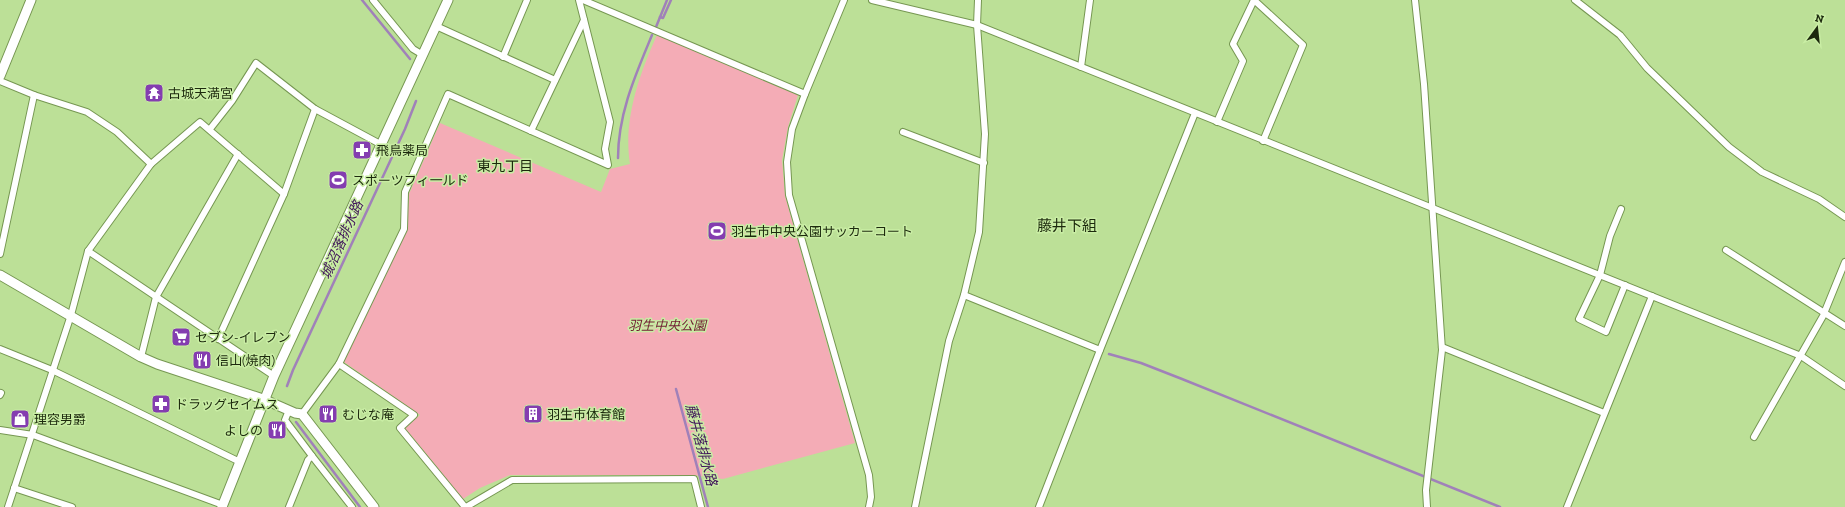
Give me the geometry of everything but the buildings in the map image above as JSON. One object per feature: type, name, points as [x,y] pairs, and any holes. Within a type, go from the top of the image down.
[{"type":"street","points":[[0,76],[31,0]]},
{"type":"street","points":[[0,430],[32,435],[223,506],[263,399],[448,0]]},
{"type":"street","points":[[503,57],[527,0]]},
{"type":"street","points":[[302,414],[339,364],[404,228],[405,192],[448,94],[608,165],[605,149],[610,122],[579,0]]},
{"type":"street","points":[[583,0],[805,94]]},
{"type":"street","points":[[844,0],[792,129],[787,162],[789,195],[869,475],[871,496],[869,507]]},
{"type":"street","points":[[872,0],[977,26],[1081,67],[1801,356],[1845,386]]},
{"type":"street","points":[[915,507],[949,341],[964,295],[979,232],[985,134],[977,26],[978,0]]},
{"type":"street","points":[[1081,67],[1090,0]]},
{"type":"street","points":[[1216,122],[1243,61],[1233,44],[1254,0],[1302,45],[1263,140]]},
{"type":"street","points":[[1415,0],[1424,84],[1442,347],[1426,490],[1427,507]]},
{"type":"street","points":[[1576,0],[1620,35],[1647,68],[1729,147],[1762,172],[1819,199],[1845,217]]},
{"type":"street","points":[[376,1],[413,49],[423,55]]},
{"type":"street","points":[[531,131],[584,20]]},
{"type":"street","points":[[436,26],[555,80]]},
{"type":"street","points":[[210,129],[232,101],[256,63],[315,109],[382,145]]},
{"type":"street","points":[[0,81],[34,95],[87,112],[117,132],[151,164]]},
{"type":"street","points":[[0,254],[34,95]]},
{"type":"street","points":[[218,339],[284,194],[315,109]]},
{"type":"street","points":[[1039,507],[1195,113]]},
{"type":"street","points":[[8,507],[70,315],[88,251],[151,164],[200,122],[284,194]]},
{"type":"street","points":[[903,132],[984,163]]},
{"type":"street","points":[[141,357],[156,297],[238,154]]},
{"type":"street","points":[[1621,209],[1610,236],[1600,275],[1579,319],[1606,332],[1625,285]]},
{"type":"street","points":[[1726,250],[1845,326]]},
{"type":"street","points":[[88,251],[274,376]]},
{"type":"street","points":[[1754,437],[1825,313],[1845,262]]},
{"type":"street","points":[[0,275],[141,357],[157,364],[263,399],[302,414],[374,507]]},
{"type":"street","points":[[964,295],[1100,350]]},
{"type":"street","points":[[1567,507],[1652,296]]},
{"type":"street","points":[[1442,347],[1604,414]]},
{"type":"street","points":[[0,349],[52,370],[240,462]]},
{"type":"street","points":[[339,364],[414,415],[400,428],[465,507],[512,480],[687,479],[694,479],[701,507]]},
{"type":"street","points":[[289,410],[285,420],[351,506]]},
{"type":"street","points":[[289,507],[308,460],[312,456]]},
{"type":"street","points":[[14,488],[72,507]]},
{"type":"green space","name":"羽生中央公園","points":[[657,35],[798,95],[788,127],[782,160],[785,196],[855,443],[723,479],[693,475],[510,475],[480,488],[463,499],[405,428],[420,415],[344,362],[407,229],[409,194],[440,123],[601,192],[610,169],[630,164],[628,147],[634,98],[644,66]]},
{"type":"waterway","name":"城沼落排水路","points":[[362,0],[410,59]]},
{"type":"waterway","name":"藤井落排水路","points":[[656,27],[667,0]]},
{"type":"waterway","name":"藤井落排水路","points":[[660,17],[663,18],[671,0]]},
{"type":"waterway","name":"藤井落排水路","points":[[618,158],[624,111],[634,80],[652,35]]},
{"type":"waterway","name":"城沼落排水路","points":[[287,386],[293,370],[405,129],[416,101]]},
{"type":"waterway","points":[[1109,354],[1141,363],[1182,379],[1500,507]]},
{"type":"waterway","name":"藤井落排水路","points":[[676,389],[708,507]]},
{"type":"waterway","name":"城沼落排水路","points":[[296,422],[360,507]]},
{"type":"place","name":"古城天満宮","points":[[154,93]]},
{"type":"place","name":"飛鳥薬局","points":[[362,150]]},
{"type":"place","name":"スポーツフィ一ルド","points":[[338,180]]},
{"type":"place","name":"羽生市中央公園サッカーコート","points":[[717,231]]},
{"type":"place","name":"セブン-イレブン","points":[[181,337]]},
{"type":"place","name":"信山(焼肉)","points":[[202,360]]},
{"type":"place","name":"ドラッグセイムス","points":[[161,404]]},
{"type":"place","name":"むじな庵","points":[[328,414]]},
{"type":"place","name":"羽生市体育館","points":[[533,414]]},
{"type":"place","name":"理容男爵","points":[[20,419]]},
{"type":"place","name":"よしの","points":[[277,430]]},
{"type":"district","name":"東九丁目","points":[[505,166]]},
{"type":"district","name":"藤井下組","points":[[1067,226]]}]
